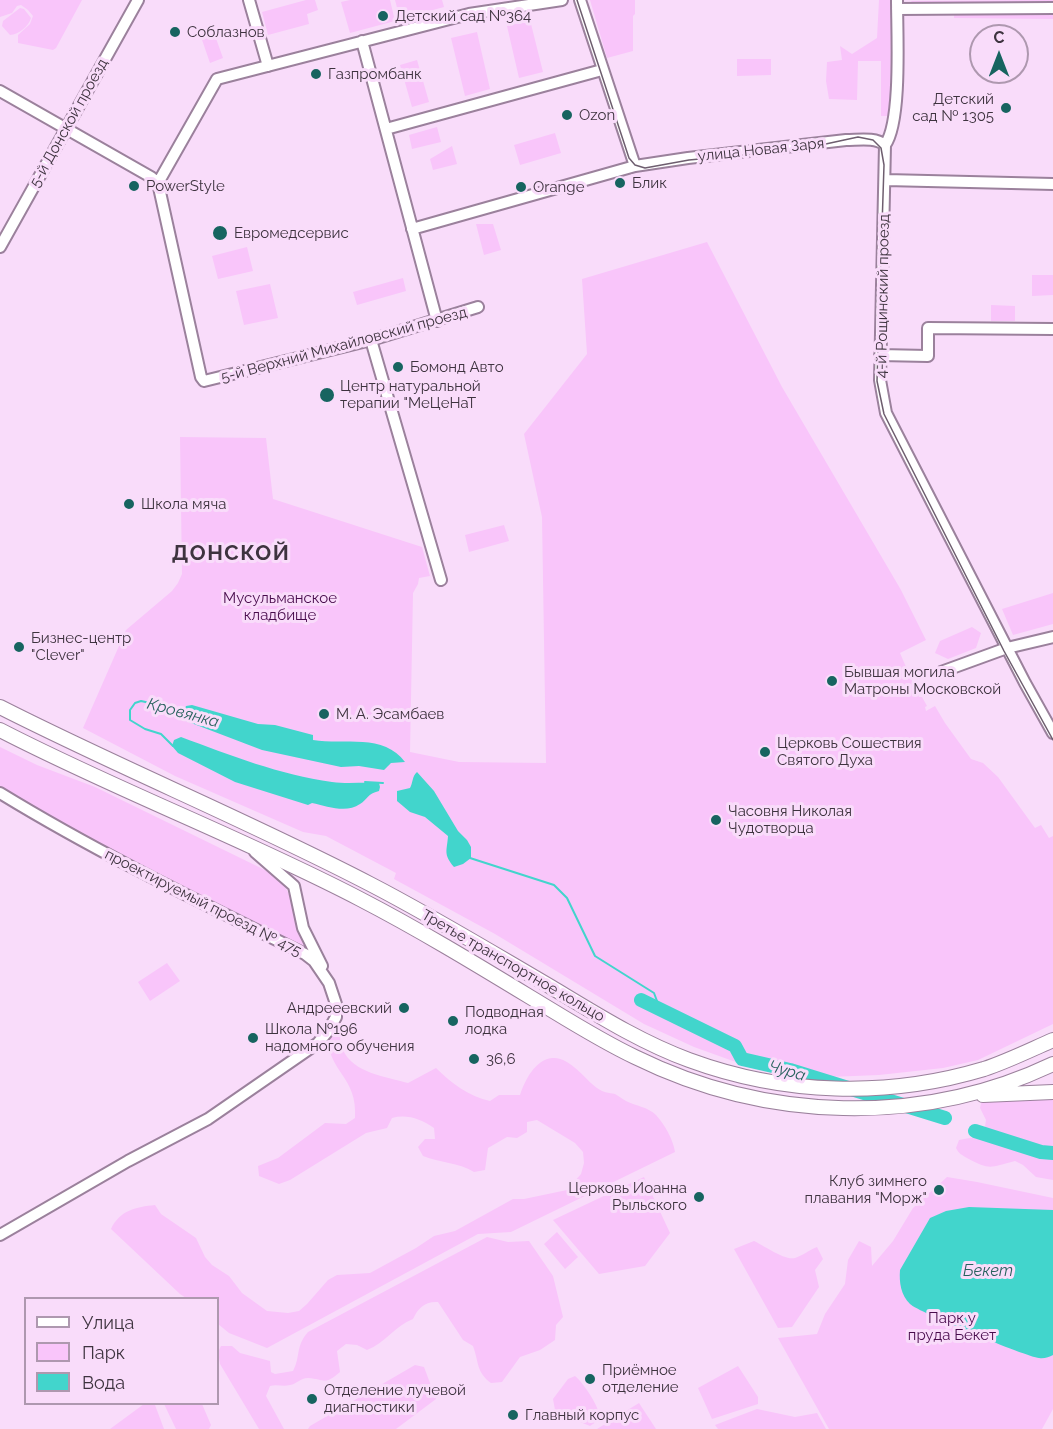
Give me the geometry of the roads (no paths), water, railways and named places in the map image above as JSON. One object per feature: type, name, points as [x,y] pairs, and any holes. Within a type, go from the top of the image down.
[{"type":"main road","name":"Третье транспортное кольцо","points":[[4,708],[369,884],[459,932],[645,1041],[688,1060],[728,1073],[763,1081],[821,1089],[882,1088],[953,1077],[1011,1059],[1053,1040]]},
{"type":"main road","name":"Третье транспортное кольцо","points":[[0,730],[370,904],[636,1058],[723,1092],[788,1105],[851,1109],[917,1104],[962,1096],[1005,1083],[1053,1064]]},
{"type":"main road","points":[[1011,1059],[1053,1032]]},
{"type":"main road","points":[[962,1096],[1053,1092]]},
{"type":"street","name":"5-й Донской проезд","points":[[0,247],[138,0]]},
{"type":"street","points":[[249,0],[268,66]]},
{"type":"street","points":[[0,92],[158,183],[217,79],[469,14],[562,0]]},
{"type":"street","points":[[580,0],[635,166]]},
{"type":"street","points":[[897,4],[1053,8]]},
{"type":"street","name":"4-й Рощинский проезд","points":[[897,4],[895,113],[892,135],[885,145],[880,380],[886,413],[1006,648],[1053,733]]},
{"type":"street","points":[[362,40],[437,321]]},
{"type":"street","points":[[386,129],[602,70]]},
{"type":"street","name":"улица Новая Заря","points":[[412,229],[635,166],[846,140],[880,141],[885,145]]},
{"type":"street","points":[[886,180],[1053,184]]},
{"type":"street","name":"5-й Верхний Михайловский проезд","points":[[158,183],[201,377],[204,381],[209,382],[371,340],[478,307]]},
{"type":"street","points":[[880,355],[928,356],[928,328],[1053,329]]},
{"type":"street","points":[[371,340],[441,580]]},
{"type":"street","points":[[941,672],[1006,648],[1053,637]]},
{"type":"street","name":"проектируемый проезд № 475","points":[[0,794],[46,822],[154,879],[305,954],[314,961],[329,983],[336,1004],[336,1017],[318,1043],[208,1119],[128,1161],[0,1235]]},
{"type":"street","points":[[246,844],[294,886],[303,928],[329,983]]},
{"type":"water","points":[[192,705],[258,724],[275,725],[313,735],[313,740],[375,744],[396,753],[405,762],[391,763],[384,770],[359,766],[341,767],[262,750],[186,721],[183,713],[186,706]]},
{"type":"water","points":[[181,737],[293,775],[338,783],[379,783],[379,791],[355,807],[336,808],[312,803],[308,805],[235,782],[178,753],[172,746],[174,740]]},
{"type":"water","points":[[417,772],[434,791],[458,831],[471,847],[471,858],[463,864],[454,867],[448,859],[446,852],[448,836],[425,817],[410,812],[397,801],[397,791],[410,788]]},
{"type":"water","name":"Бекет","points":[[969,1207],[1053,1210],[1053,1355],[1039,1358],[995,1343],[917,1309],[904,1297],[900,1284],[900,1270],[930,1218],[946,1211]]},
{"type":"waterway","name":"Кровянка","points":[[173,746],[161,734],[145,729],[130,720],[130,710],[135,703],[141,701],[186,711]]},
{"type":"waterway","name":"Кровянка","points":[[365,782],[383,783]]},
{"type":"waterway","name":"Кровянка","points":[[470,858],[554,885],[567,898],[595,956],[654,993],[660,1009]]},
{"type":"waterway","name":"Чура","points":[[641,1000],[735,1046],[742,1059],[790,1070],[945,1118]]},
{"type":"waterway","name":"Чура","points":[[975,1131],[1041,1152],[1053,1153]]},
{"type":"tram line","points":[[577,0],[629,158],[635,165],[645,168],[689,160],[798,150],[858,137],[873,140],[881,148],[884,165],[877,381],[884,414],[1004,651],[1053,740]]},
{"type":"place","name":"Детский сад №364","points":[[383,16]]},
{"type":"place","name":"Соблазнов","points":[[175,32]]},
{"type":"place","name":"Газпромбанк","points":[[316,74]]},
{"type":"place","name":"Детский сад № 1305","points":[[1006,108]]},
{"type":"place","name":"Ozon","points":[[567,115]]},
{"type":"place","name":"Блик","points":[[620,183]]},
{"type":"place","name":"PowerStyle","points":[[134,186]]},
{"type":"place","name":"Orange","points":[[521,187]]},
{"type":"place","name":"Евромедсервис","points":[[220,233]]},
{"type":"place","name":"Бомонд Авто","points":[[398,367]]},
{"type":"place","name":"Центр натуральной терапии \"МеЦеНаТ","points":[[327,395]]},
{"type":"place","name":"Школа мяча","points":[[129,504]]},
{"type":"place","name":"Бизнес-центр \"Clever\"","points":[[19,647]]},
{"type":"place","name":"Бывшая могила Матроны Московской","points":[[832,681]]},
{"type":"place","name":"М. А. Эсамбаев","points":[[324,714]]},
{"type":"place","name":"Церковь Сошествия Святого Духа","points":[[765,752]]},
{"type":"place","name":"Часовня Николая Чудотворца","points":[[716,820]]},
{"type":"place","name":"Андрееевский","points":[[404,1008]]},
{"type":"place","name":"Подводная лодка","points":[[453,1021]]},
{"type":"place","name":"Школа №196 надомного обучения","points":[[253,1038]]},
{"type":"place","name":"36,6","points":[[474,1059]]},
{"type":"place","name":"Клуб зимнего плавания \"Морж\"","points":[[939,1190]]},
{"type":"place","name":"Церковь Иоанна Рыльского","points":[[699,1197]]},
{"type":"place","name":"Приёмное отделение","points":[[590,1379]]},
{"type":"place","name":"Отделение лучевой диагностики","points":[[312,1399]]},
{"type":"place","name":"Главный корпус","points":[[513,1415]]},
{"type":"district","name":"ДОНСКОЙ","points":[[231,554]]},
{"type":"park label","name":"Мусульманское кладбище","points":[[280,606]]},
{"type":"park label","name":"Парк у пруда Бекет","points":[[952,1326]]}]
